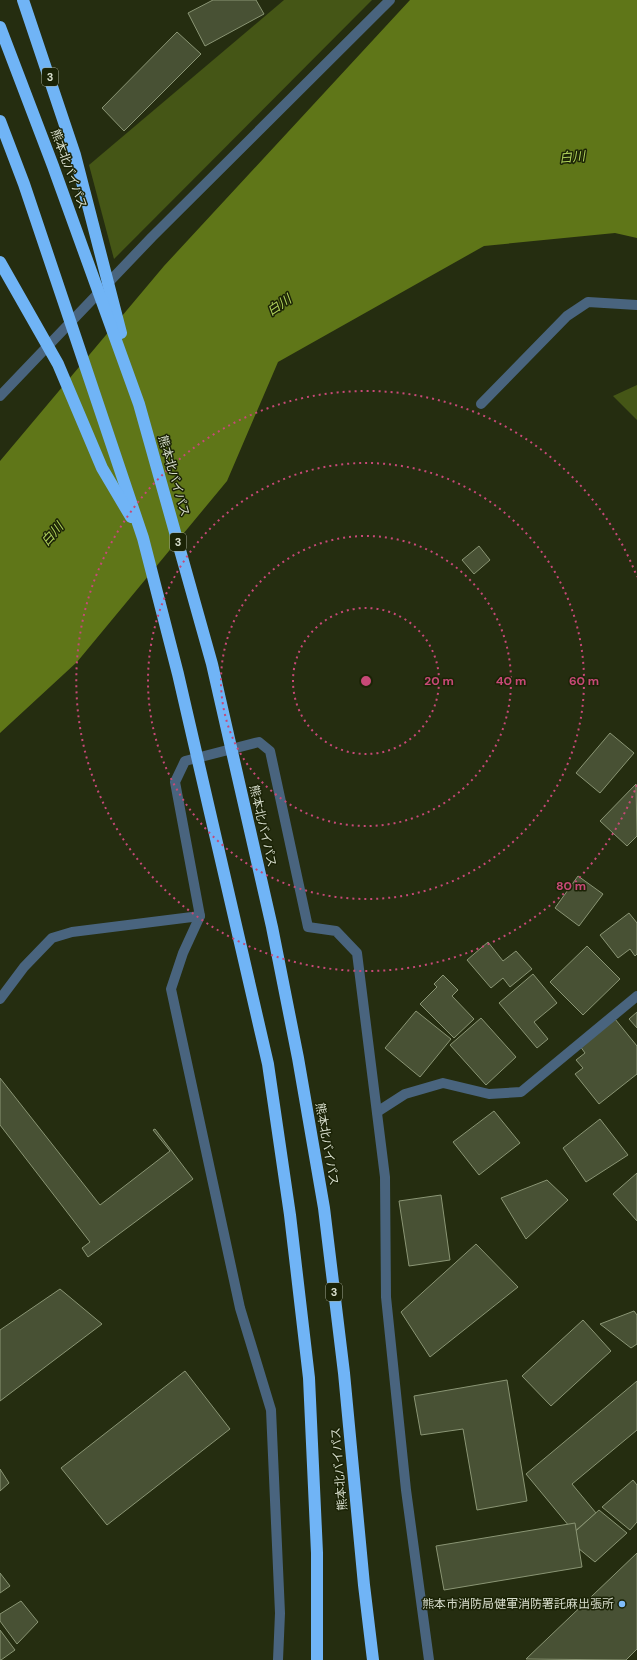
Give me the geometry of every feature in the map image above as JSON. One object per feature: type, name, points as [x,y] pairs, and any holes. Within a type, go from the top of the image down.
[{"type":"highway","name":"3","points":[[23,0],[75,155],[139,404]]},
{"type":"highway","name":"熊本北バイパス","points":[[0,27],[53,166],[139,404],[212,664],[272,927],[298,1058],[324,1208],[344,1373],[364,1585],[373,1660]]},
{"type":"highway","name":"熊本北バイパス","points":[[0,121],[24,184],[143,538],[178,674],[268,1064],[290,1214],[309,1378],[317,1553],[316,1660]]},
{"type":"highway","points":[[0,262],[58,364],[102,468],[143,538]]},
{"type":"street","points":[[0,396],[158,231],[390,0]]},
{"type":"street","points":[[481,404],[567,316],[588,302],[637,305]]},
{"type":"street","points":[[278,1660],[280,1613],[271,1410],[240,1308],[171,989],[182,953],[200,916],[175,782],[185,761],[259,742],[270,751],[308,927],[336,931],[356,953],[385,1177],[386,1297],[406,1490],[429,1660]]},
{"type":"street","points":[[0,999],[24,967],[52,938],[72,932],[200,916]]},
{"type":"street","points":[[377,1112],[405,1094],[443,1082],[489,1094],[521,1092],[637,996]]},
{"type":"shaded area","points":[[284,0],[372,0],[114,259],[89,165]]},
{"type":"shaded area","points":[[637,385],[637,420],[613,396]]},
{"type":"water","name":"白川","points":[[410,0],[637,0],[637,238],[615,233],[484,246],[278,362],[227,481],[77,662],[0,733],[0,461],[164,266]]},
{"type":"building","points":[[213,0],[256,0],[264,14],[205,46],[188,13]]},
{"type":"building","points":[[177,32],[201,54],[124,131],[102,108]]},
{"type":"building","points":[[479,546],[490,560],[474,574],[462,560]]},
{"type":"building","points":[[610,733],[634,753],[600,793],[576,773]]},
{"type":"building","points":[[636,784],[637,836],[627,846],[600,821]]},
{"type":"building","points":[[578,876],[603,894],[579,926],[555,908]]},
{"type":"building","points":[[629,913],[637,923],[637,954],[635,956],[630,949],[618,958],[600,935]]},
{"type":"building","points":[[488,942],[503,961],[516,951],[532,969],[510,987],[503,978],[491,988],[467,960]]},
{"type":"building","points":[[587,946],[620,979],[583,1015],[550,982]]},
{"type":"building","points":[[533,974],[557,1003],[534,1022],[548,1039],[537,1048],[499,1003]]},
{"type":"building","points":[[443,975],[458,990],[452,996],[474,1019],[454,1038],[420,1004],[437,987],[434,984]]},
{"type":"building","points":[[416,1011],[451,1039],[420,1077],[385,1048]]},
{"type":"building","points":[[637,1012],[637,1028],[629,1019]]},
{"type":"building","points":[[481,1018],[516,1057],[486,1085],[450,1045]]},
{"type":"building","points":[[615,1019],[637,1046],[637,1074],[599,1104],[575,1074],[583,1068],[576,1060],[585,1053],[580,1046]]},
{"type":"building","points":[[0,1078],[100,1205],[170,1151],[153,1130],[155,1129],[193,1179],[88,1257],[82,1248],[90,1242],[0,1125]]},
{"type":"building","points":[[494,1111],[520,1143],[479,1175],[453,1142]]},
{"type":"building","points":[[600,1119],[628,1155],[586,1182],[563,1148]]},
{"type":"building","points":[[637,1173],[637,1221],[613,1194]]},
{"type":"building","points":[[547,1180],[568,1200],[526,1239],[501,1198]]},
{"type":"building","points":[[441,1195],[450,1260],[409,1266],[399,1201]]},
{"type":"building","points":[[476,1244],[518,1287],[430,1357],[401,1312]]},
{"type":"building","points":[[60,1289],[102,1324],[0,1401],[0,1330]]},
{"type":"building","points":[[634,1311],[637,1315],[637,1344],[631,1348],[600,1324]]},
{"type":"building","points":[[583,1320],[611,1351],[551,1406],[522,1376]]},
{"type":"building","points":[[185,1371],[230,1429],[107,1525],[61,1468]]},
{"type":"building","points":[[507,1380],[527,1501],[477,1510],[463,1429],[421,1435],[414,1396]]},
{"type":"building","points":[[637,1381],[637,1430],[572,1484],[596,1513],[574,1532],[526,1474]]},
{"type":"building","points":[[0,1469],[9,1483],[0,1491]]},
{"type":"building","points":[[633,1480],[637,1485],[637,1522],[630,1530],[602,1507]]},
{"type":"building","points":[[599,1510],[627,1533],[595,1562],[567,1539]]},
{"type":"building","points":[[575,1523],[582,1567],[444,1590],[436,1546]]},
{"type":"building","points":[[637,1553],[637,1649],[626,1660],[526,1659]]},
{"type":"building","points":[[0,1573],[10,1586],[0,1593]]},
{"type":"building","points":[[21,1601],[38,1622],[17,1644],[0,1621],[0,1614]]},
{"type":"building","points":[[0,1630],[15,1650],[1,1660],[0,1660]]},
{"type":"place","name":"熊本市消防局健軍消防署託麻出張所","points":[[622,1604]]}]
